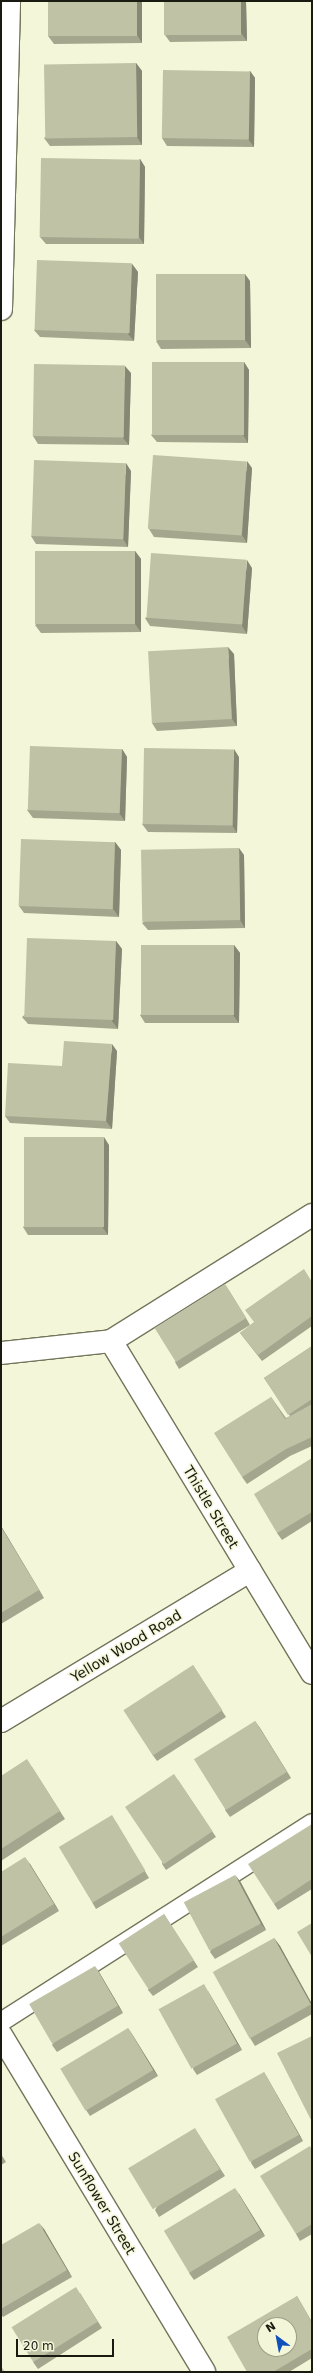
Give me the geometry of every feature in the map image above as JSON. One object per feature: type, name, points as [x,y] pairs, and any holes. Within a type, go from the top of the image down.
[{"type":"street","points":[[1,309],[9,1]]},
{"type":"street","points":[[1,1353],[111,1341],[312,1215]]},
{"type":"street","name":"Thistle Street","points":[[111,1341],[312,1673]]},
{"type":"street","name":"Yellow Wood Road","points":[[1,1721],[250,1571]]},
{"type":"street","name":"Sunflower Street","points":[[1,2035],[204,2372]]},
{"type":"lane","points":[[1,2022],[312,1824]]},
{"type":"building","points":[[48,1],[137,1],[137,36],[48,36]]},
{"type":"building","points":[[164,1],[241,1],[241,35],[164,35]]},
{"type":"building","points":[[136,63],[137,137],[45,139],[44,65]]},
{"type":"building","points":[[163,70],[250,72],[249,140],[162,138]]},
{"type":"building","points":[[41,158],[140,160],[139,239],[40,237]]},
{"type":"building","points":[[37,260],[132,263],[129,333],[35,330]]},
{"type":"building","points":[[156,274],[245,274],[245,340],[156,340]]},
{"type":"building","points":[[152,362],[244,362],[244,435],[152,435]]},
{"type":"building","points":[[34,364],[125,366],[124,438],[33,436]]},
{"type":"building","points":[[153,455],[247,462],[242,535],[148,529]]},
{"type":"building","points":[[34,460],[126,463],[123,539],[31,536]]},
{"type":"building","points":[[35,551],[135,551],[135,624],[35,624]]},
{"type":"building","points":[[151,553],[247,560],[242,625],[146,618]]},
{"type":"building","points":[[228,647],[232,719],[152,723],[148,651]]},
{"type":"building","points":[[30,746],[122,749],[120,813],[28,810]]},
{"type":"building","points":[[144,748],[234,750],[233,826],[143,824]]},
{"type":"building","points":[[21,839],[115,842],[113,909],[19,906]]},
{"type":"building","points":[[239,848],[240,920],[142,922],[141,850]]},
{"type":"building","points":[[27,938],[116,941],[113,1020],[24,1017]]},
{"type":"building","points":[[141,945],[234,945],[234,1015],[141,1015]]},
{"type":"building","points":[[64,1041],[112,1044],[106,1121],[5,1116],[8,1063],[62,1066]]},
{"type":"building","points":[[24,1137],[104,1137],[104,1227],[24,1227]]},
{"type":"building","points":[[304,1269],[312,1282],[312,1316],[258,1355],[240,1333],[254,1322],[245,1310]]},
{"type":"building","points":[[225,1284],[246,1318],[176,1362],[155,1328]]},
{"type":"building","points":[[312,1346],[312,1399],[288,1415],[264,1378]]},
{"type":"building","points":[[271,1397],[285,1419],[312,1404],[312,1437],[286,1449],[242,1477],[214,1433]]},
{"type":"building","points":[[312,1458],[312,1512],[277,1533],[254,1494]]},
{"type":"building","points":[[1,1527],[39,1590],[1,1613]]},
{"type":"building","points":[[193,1665],[222,1710],[153,1755],[123,1710]]},
{"type":"building","points":[[255,1721],[287,1772],[226,1810],[194,1759]]},
{"type":"building","points":[[27,1759],[60,1811],[1,1849],[1,1776]]},
{"type":"building","points":[[174,1774],[213,1831],[164,1864],[125,1807]]},
{"type":"building","points":[[112,1815],[145,1871],[92,1903],[59,1847]]},
{"type":"building","points":[[312,1824],[312,1879],[274,1904],[248,1864]]},
{"type":"building","points":[[25,1857],[54,1904],[1,1937],[1,1872]]},
{"type":"building","points":[[235,1875],[261,1924],[210,1951],[184,1902]]},
{"type":"building","points":[[164,1914],[194,1960],[149,1990],[119,1943]]},
{"type":"building","points":[[312,1923],[312,1957],[297,1932]]},
{"type":"building","points":[[274,1938],[311,2004],[250,2038],[213,1972]]},
{"type":"building","points":[[95,1966],[118,2006],[52,2044],[29,2004]]},
{"type":"building","points":[[204,1984],[237,2043],[191,2069],[159,2009]]},
{"type":"building","points":[[128,2028],[153,2070],[86,2111],[60,2069]]},
{"type":"building","points":[[312,2036],[312,2122],[277,2053]]},
{"type":"building","points":[[264,2072],[299,2135],[250,2162],[215,2099]]},
{"type":"building","points":[[195,2128],[220,2169],[153,2209],[128,2168]]},
{"type":"building","points":[[310,2146],[312,2150],[312,2224],[296,2234],[260,2176]]},
{"type":"building","points":[[235,2188],[260,2230],[189,2273],[164,2231]]},
{"type":"building","points":[[39,2223],[67,2270],[1,2309],[1,2245]]},
{"type":"building","points":[[76,2287],[98,2322],[33,2362],[12,2327]]},
{"type":"building","points":[[297,2296],[312,2323],[312,2349],[273,2372],[247,2372],[227,2337],[257,2319],[257,2357],[297,2357],[297,2317],[261,2317]]},
{"type":"building","points":[[1,2366],[5,2372],[1,2372]]}]
